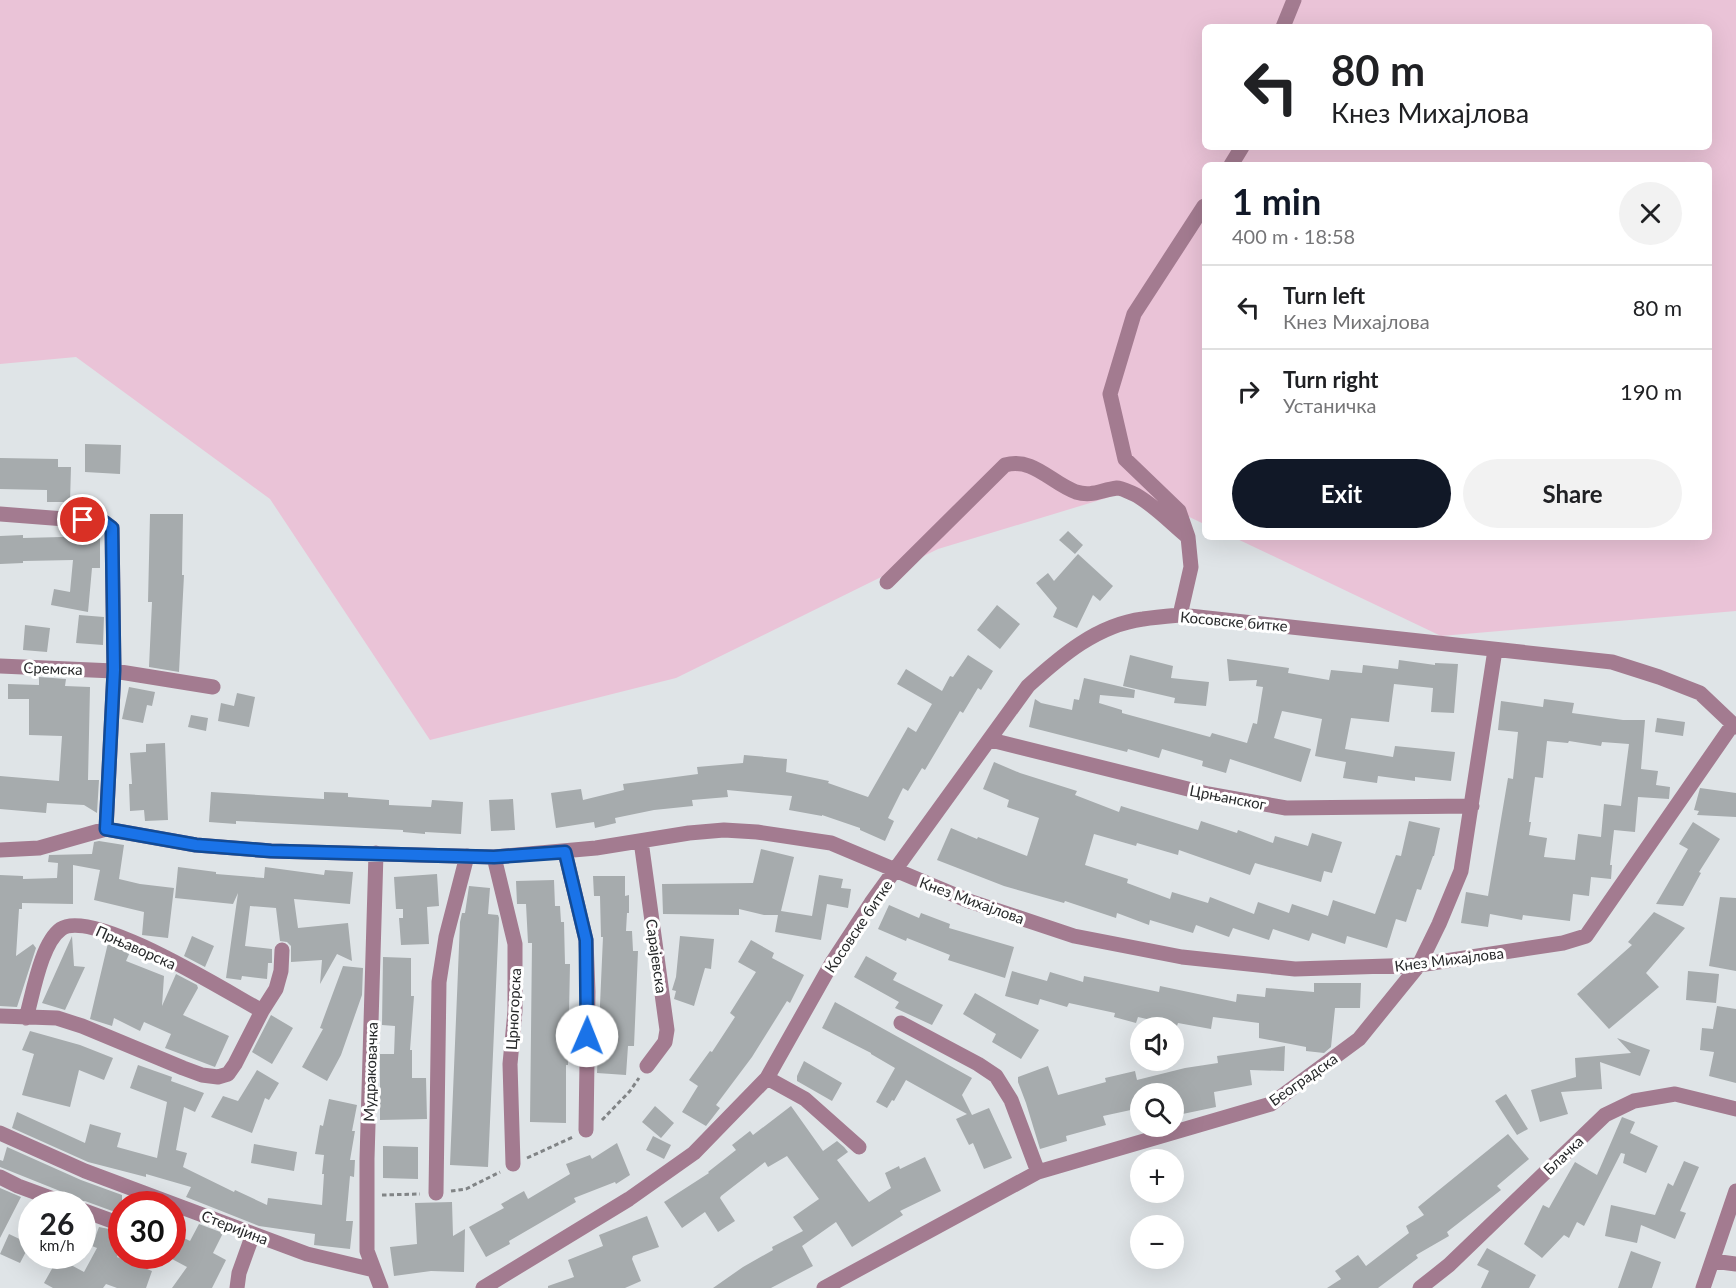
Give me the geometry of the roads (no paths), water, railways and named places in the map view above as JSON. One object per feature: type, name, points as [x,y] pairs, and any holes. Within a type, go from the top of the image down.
[{"type":"street","points":[[1284,24],[1294,0]]},
{"type":"street","points":[[1180,615],[1191,567],[1188,537],[1179,512],[1125,459],[1110,394],[1134,314],[1202,209]]},
{"type":"street","points":[[886,582],[1005,465],[1015,462],[1027,464],[1074,491],[1089,495],[1119,488],[1136,495],[1188,537]]},
{"type":"street","points":[[0,513],[104,522],[112,528],[114,670],[106,829]]},
{"type":"street","name":"Косовске битке","points":[[483,1288],[628,1199],[694,1153],[767,1077],[833,961],[928,822],[991,740],[1028,686],[1060,657],[1101,632],[1141,619],[1180,615],[1612,662],[1700,693],[1734,726]]},
{"type":"street","name":"Београдска","points":[[824,1288],[1038,1172],[1271,1104],[1359,1039],[1419,965],[1461,871],[1495,650]]},
{"type":"street","name":"Сремска","points":[[0,666],[114,670],[213,687]]},
{"type":"street","name":"Кнез Михајлова","points":[[0,850],[39,848],[106,829],[196,845],[271,851],[494,857],[565,852],[724,830],[794,836],[831,843],[969,901],[1074,936],[1182,957],[1295,969],[1419,965],[1563,943],[1586,936],[1734,726]]},
{"type":"street","name":"Црњанског","points":[[991,740],[1208,794],[1286,808],[1472,806]]},
{"type":"street","name":"Сарајевска","points":[[641,841],[667,1030],[665,1042],[647,1066]]},
{"type":"street","points":[[565,852],[586,940],[588,992],[586,1130]]},
{"type":"street","name":"Мудраковачка","points":[[376,853],[367,1251],[381,1288]]},
{"type":"street","points":[[436,1194],[439,982],[446,937],[467,856]]},
{"type":"street","name":"Црногорска","points":[[494,857],[515,944],[515,1011],[510,1064],[513,1164]]},
{"type":"street","name":"Прњаворска","points":[[26,1018],[44,956],[53,937],[62,928],[71,924],[110,932],[152,950],[262,1011]]},
{"type":"street","points":[[0,1016],[57,1018],[192,1071],[218,1077],[228,1074],[235,1064],[276,989],[281,971],[282,950]]},
{"type":"street","points":[[901,1023],[996,1076],[1011,1100],[1038,1172]]},
{"type":"street","points":[[767,1077],[805,1099],[859,1148]]},
{"type":"street","name":"Блачка","points":[[1420,1288],[1449,1265],[1605,1114],[1634,1101],[1675,1094],[1736,1109]]},
{"type":"street","name":"Стеријина","points":[[0,1133],[85,1171],[307,1254],[374,1270]]},
{"type":"street","points":[[0,1177],[32,1191]]},
{"type":"street","points":[[1703,1288],[1736,1191]]},
{"type":"street","points":[[237,1288],[239,1273],[253,1234]]},
{"type":"street","points":[[1713,1261],[1736,1264]]}]
